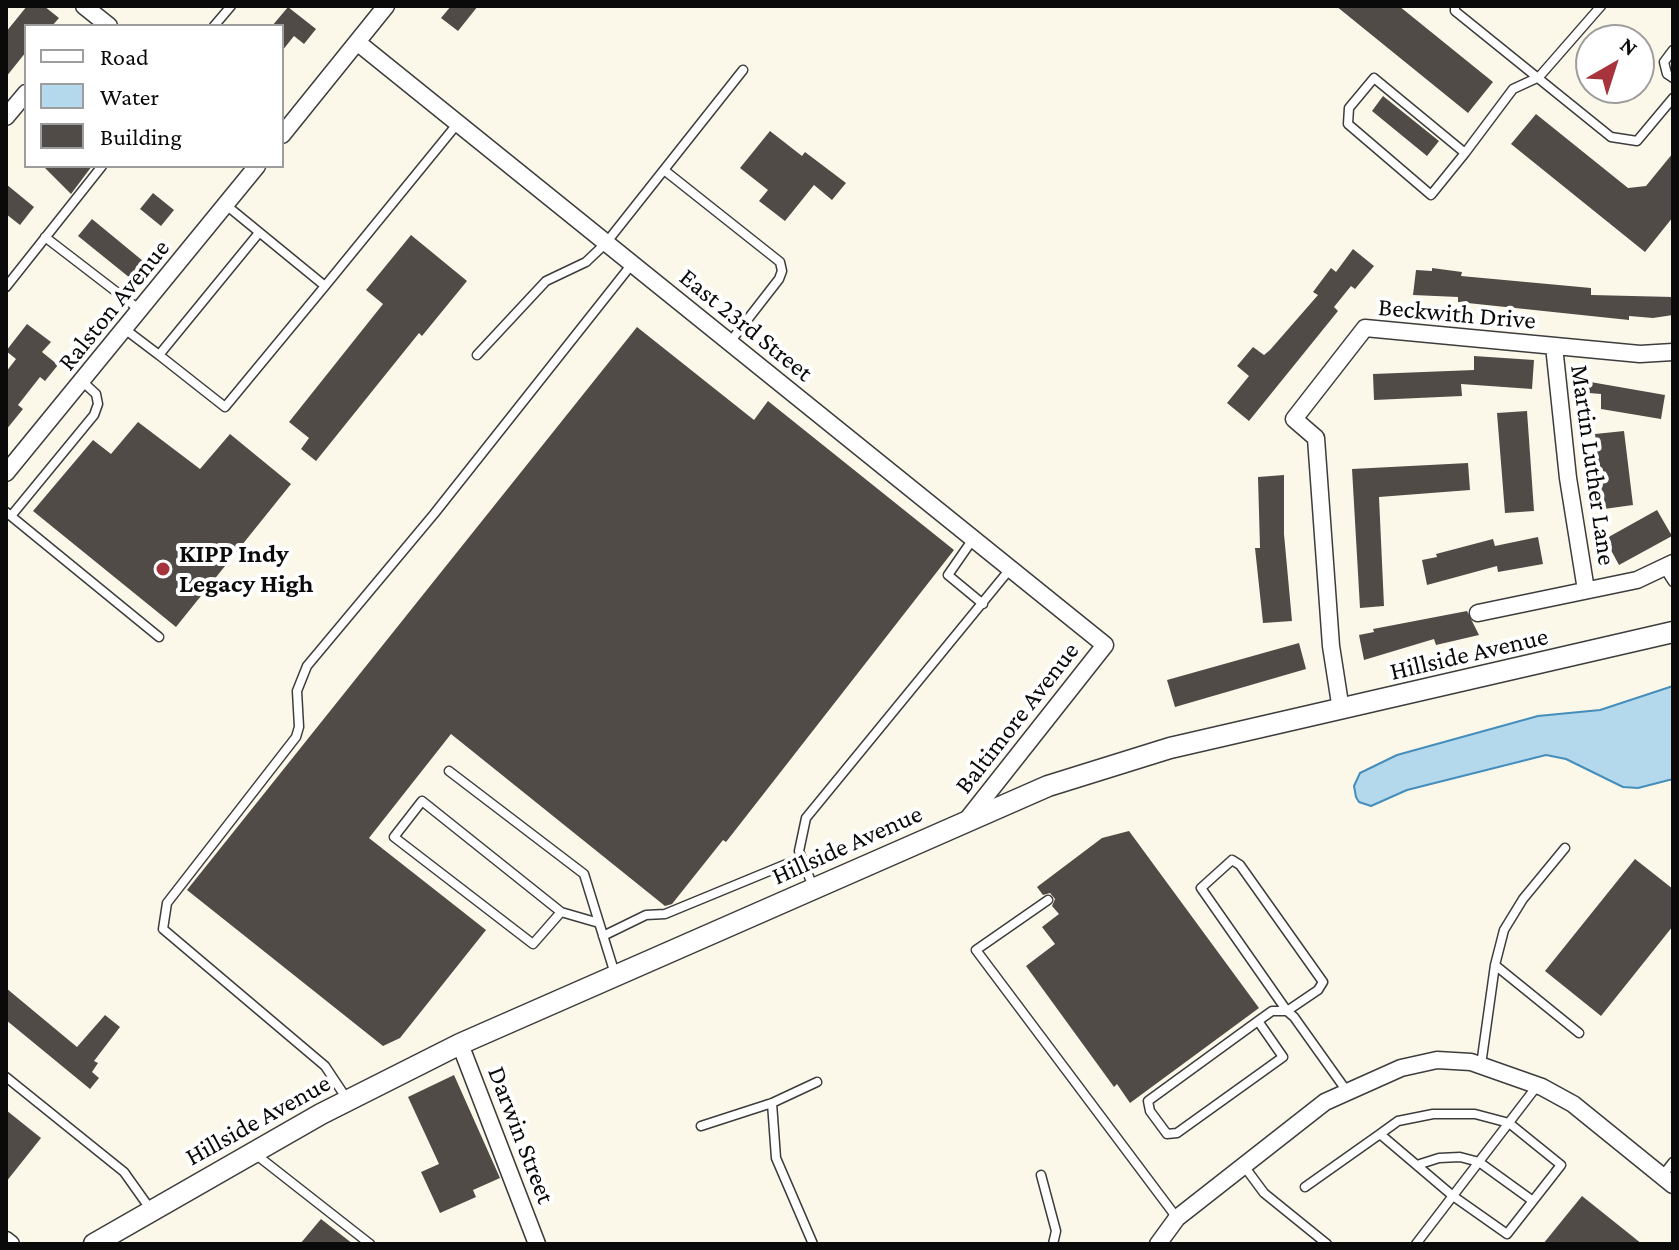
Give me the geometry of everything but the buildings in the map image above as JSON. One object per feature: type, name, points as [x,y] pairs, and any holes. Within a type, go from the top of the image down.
[{"type":"street","points":[[284,133],[386,6]]},
{"type":"street","points":[[91,8],[107,24]]},
{"type":"street","name":"East 23rd Street","points":[[357,42],[1105,645]]},
{"type":"street","points":[[6,117],[24,95]]},
{"type":"street","name":"Ralston Avenue","points":[[6,473],[255,168]]},
{"type":"street","name":"Beckwith Drive","points":[[1341,710],[1331,646],[1316,438],[1294,419],[1365,328],[1640,354],[1673,352]]},
{"type":"street","name":"Martin Luther Lane","points":[[1554,346],[1568,478],[1586,590]]},
{"type":"street","name":"Hillside Avenue","points":[[1478,613],[1670,571]]},
{"type":"street","name":"Hillside Avenue","points":[[94,1244],[116,1238],[151,1211],[253,1152],[347,1100],[460,1044],[966,821],[1097,769],[1673,632]]},
{"type":"street","name":"Baltimore Avenue","points":[[966,821],[1105,645]]},
{"type":"street","name":"Darwin Street","points":[[460,1044],[537,1244]]},
{"type":"street","points":[[1158,1244],[1177,1218],[1346,1090],[1401,1068],[1437,1060],[1481,1065],[1538,1085],[1573,1104],[1667,1180]]},
{"type":"street","points":[[6,1240],[11,1244]]},
{"type":"lane","points":[[216,24],[231,6]]},
{"type":"lane","points":[[1455,6],[1455,11],[1611,137],[1637,141],[1673,98]]},
{"type":"lane","points":[[1465,153],[1374,78],[1349,108],[1348,124],[1431,195],[1465,153],[1513,89],[1539,77],[1601,6]]},
{"type":"lane","points":[[1673,50],[1664,62],[1667,74],[1673,78]]},
{"type":"lane","points":[[477,355],[546,281],[586,262],[606,243],[743,70]]},
{"type":"lane","points":[[126,330],[225,407],[458,123]]},
{"type":"lane","points":[[6,287],[100,168]]},
{"type":"lane","points":[[664,170],[780,262],[782,271],[779,279],[730,342]]},
{"type":"lane","points":[[226,205],[325,286]]},
{"type":"lane","points":[[159,355],[258,234]]},
{"type":"lane","points":[[45,237],[141,311]]},
{"type":"lane","points":[[347,1100],[325,1066],[163,929],[167,903],[296,737],[299,727],[297,691],[307,666],[434,514],[632,264]]},
{"type":"lane","points":[[83,382],[96,394],[98,404],[94,415],[8,514],[159,637]]},
{"type":"lane","points":[[973,538],[948,575],[983,604]]},
{"type":"lane","points":[[813,888],[801,858],[800,836],[806,818],[1011,569]]},
{"type":"lane","points":[[449,771],[584,874],[615,975]]},
{"type":"lane","points":[[561,912],[533,944],[394,837],[422,801],[561,912],[599,923]]},
{"type":"lane","points":[[1481,1065],[1495,965],[1504,930],[1523,899],[1565,848]]},
{"type":"lane","points":[[603,936],[646,915],[665,914],[801,858]]},
{"type":"lane","points":[[1258,1021],[1283,1057],[1177,1133],[1167,1134],[1150,1111],[1148,1101],[1258,1021],[1272,1011],[1287,1011],[1318,990],[1323,982],[1240,865],[1232,860],[1201,888],[1287,1011],[1346,1090]]},
{"type":"lane","points":[[1048,900],[976,950],[1177,1218]]},
{"type":"lane","points":[[1495,965],[1579,1033]]},
{"type":"lane","points":[[6,1077],[124,1172],[151,1211]]},
{"type":"lane","points":[[701,1126],[772,1103],[817,1082]]},
{"type":"lane","points":[[1416,1244],[1538,1085]]},
{"type":"lane","points":[[772,1103],[776,1158],[813,1244]]},
{"type":"lane","points":[[1305,1187],[1398,1121],[1433,1114],[1475,1114],[1509,1123],[1561,1165],[1507,1234],[1453,1196],[1380,1134]]},
{"type":"lane","points":[[253,1152],[370,1244]]},
{"type":"lane","points":[[1417,1165],[1439,1158],[1460,1157],[1479,1162],[1533,1201]]},
{"type":"lane","points":[[1667,1180],[1673,1162]]},
{"type":"lane","points":[[1244,1166],[1264,1193],[1327,1244]]},
{"type":"lane","points":[[1041,1175],[1056,1231],[1053,1244]]},
{"type":"water","points":[[1673,686],[1673,779],[1638,788],[1623,787],[1566,759],[1546,755],[1407,790],[1371,806],[1359,802],[1356,797],[1354,786],[1360,773],[1397,755],[1538,716],[1600,710]]},
{"type":"place","name":"KIPP Indy Legacy High","points":[[163,569]]}]
